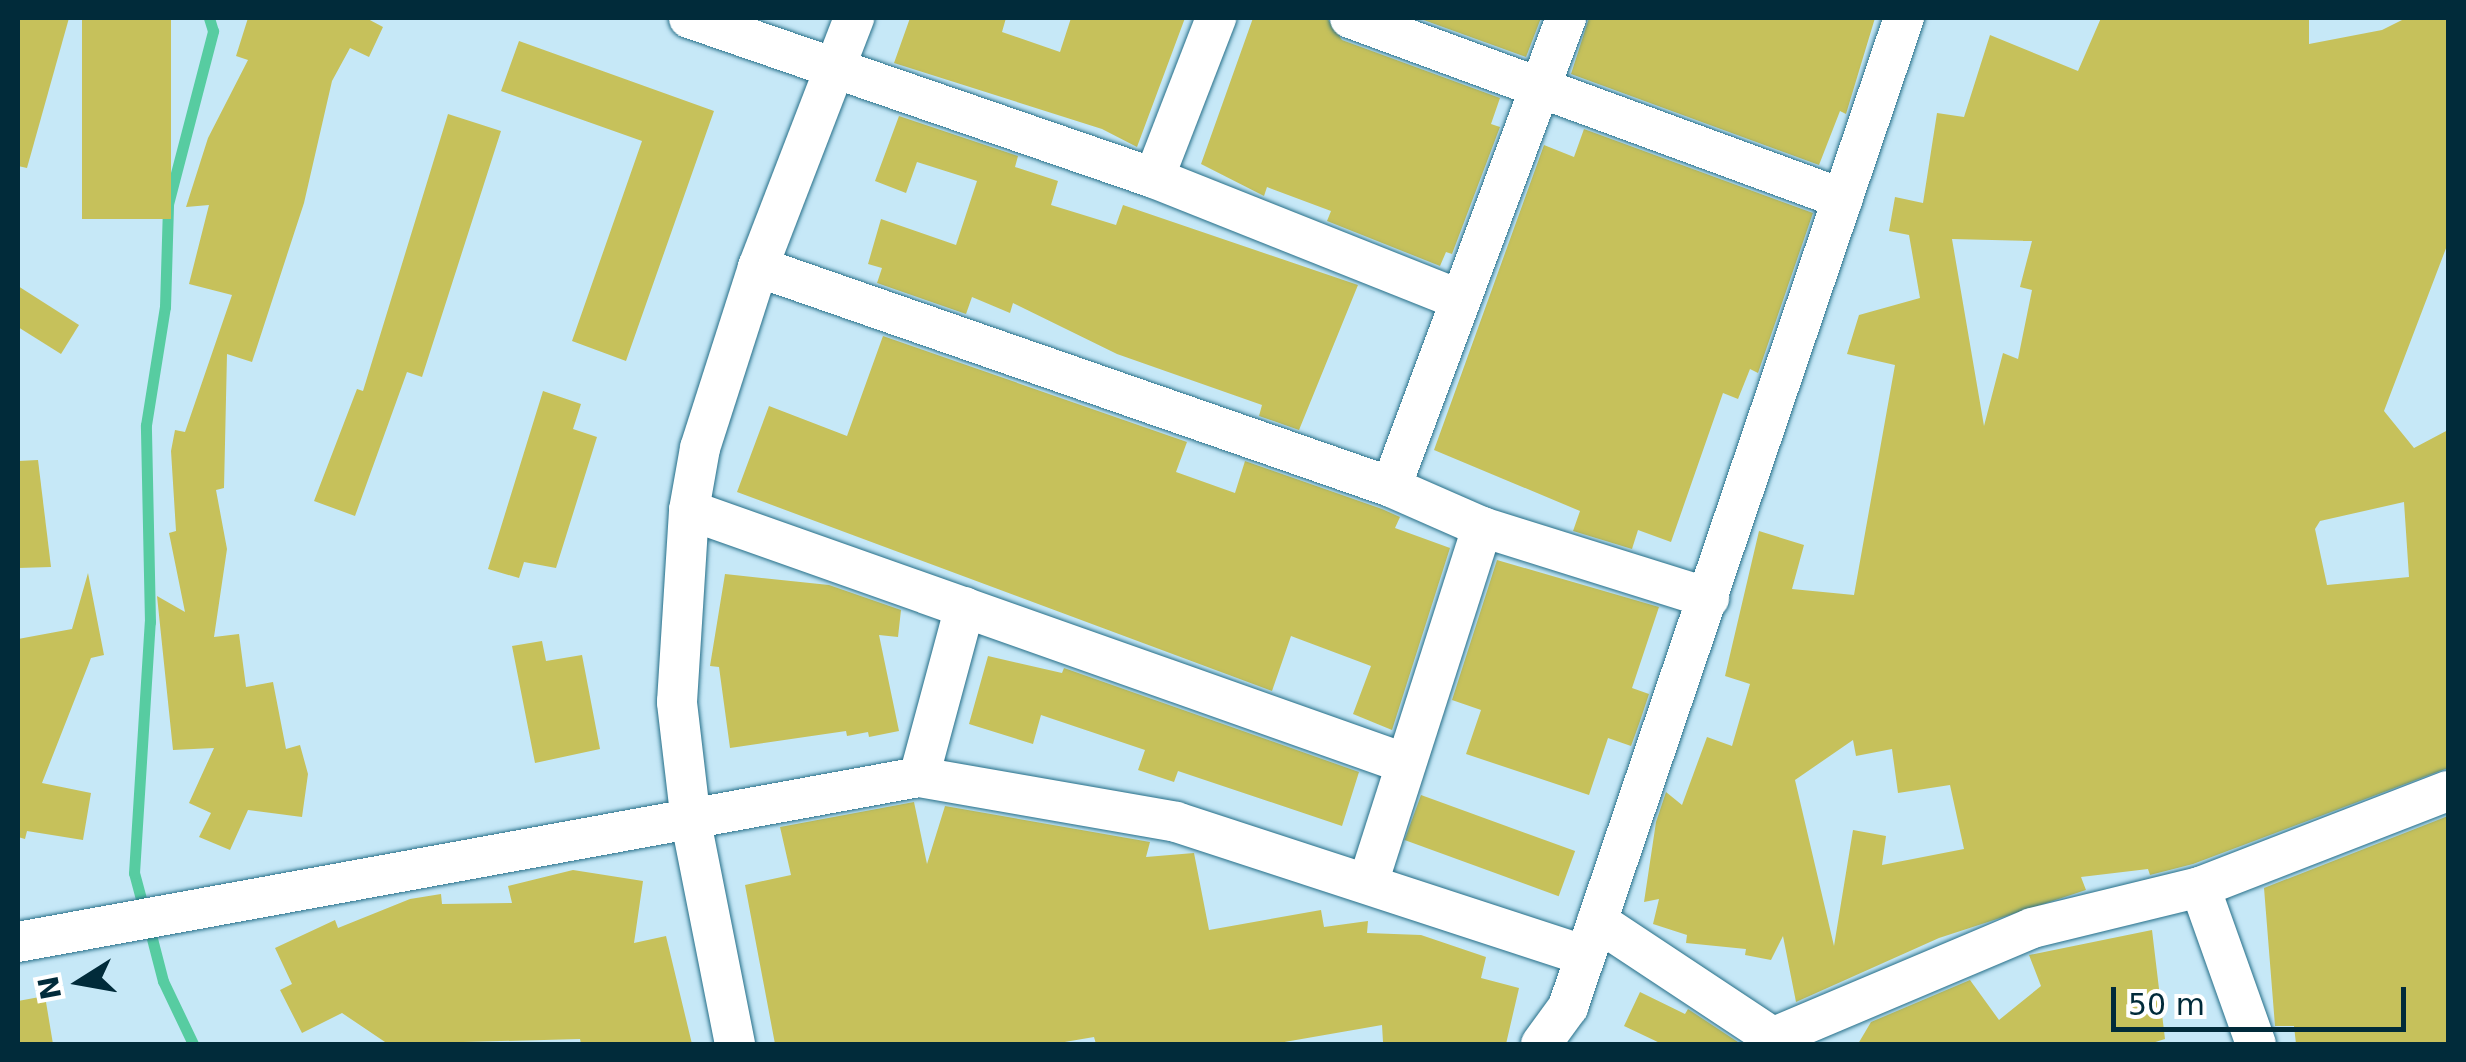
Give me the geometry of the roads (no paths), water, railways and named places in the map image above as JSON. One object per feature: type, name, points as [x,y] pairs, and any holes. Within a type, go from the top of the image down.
[{"type":"street","points":[[689,18],[1154,178],[1456,298]]},
{"type":"street","points":[[734,1044],[691,822],[677,702],[689,510],[700,448],[758,268],[854,18]]},
{"type":"street","points":[[1154,178],[1216,18]]},
{"type":"street","points":[[1350,18],[1542,92],[1843,199]]},
{"type":"street","points":[[1391,488],[1456,298],[1542,92],[1566,18]]},
{"type":"street","points":[[1541,1044],[1568,1007],[1904,18]]},
{"type":"street","points":[[758,268],[1391,488],[1482,526],[1709,598]]},
{"type":"street","points":[[689,510],[1404,763]]},
{"type":"street","points":[[1368,883],[1482,526]]},
{"type":"street","points":[[919,777],[966,607]]},
{"type":"street","points":[[18,942],[691,822],[919,777],[1176,822],[1368,883],[1591,938],[1777,1041],[2032,928],[2200,887],[2448,791]]},
{"type":"street","points":[[2200,887],[2256,1044]]},
{"type":"waterway","points":[[144,910],[134,873],[150,622],[146,425],[165,307],[168,204],[213,31],[209,18]]},
{"type":"waterway","points":[[149,927],[163,981],[193,1044]]}]
